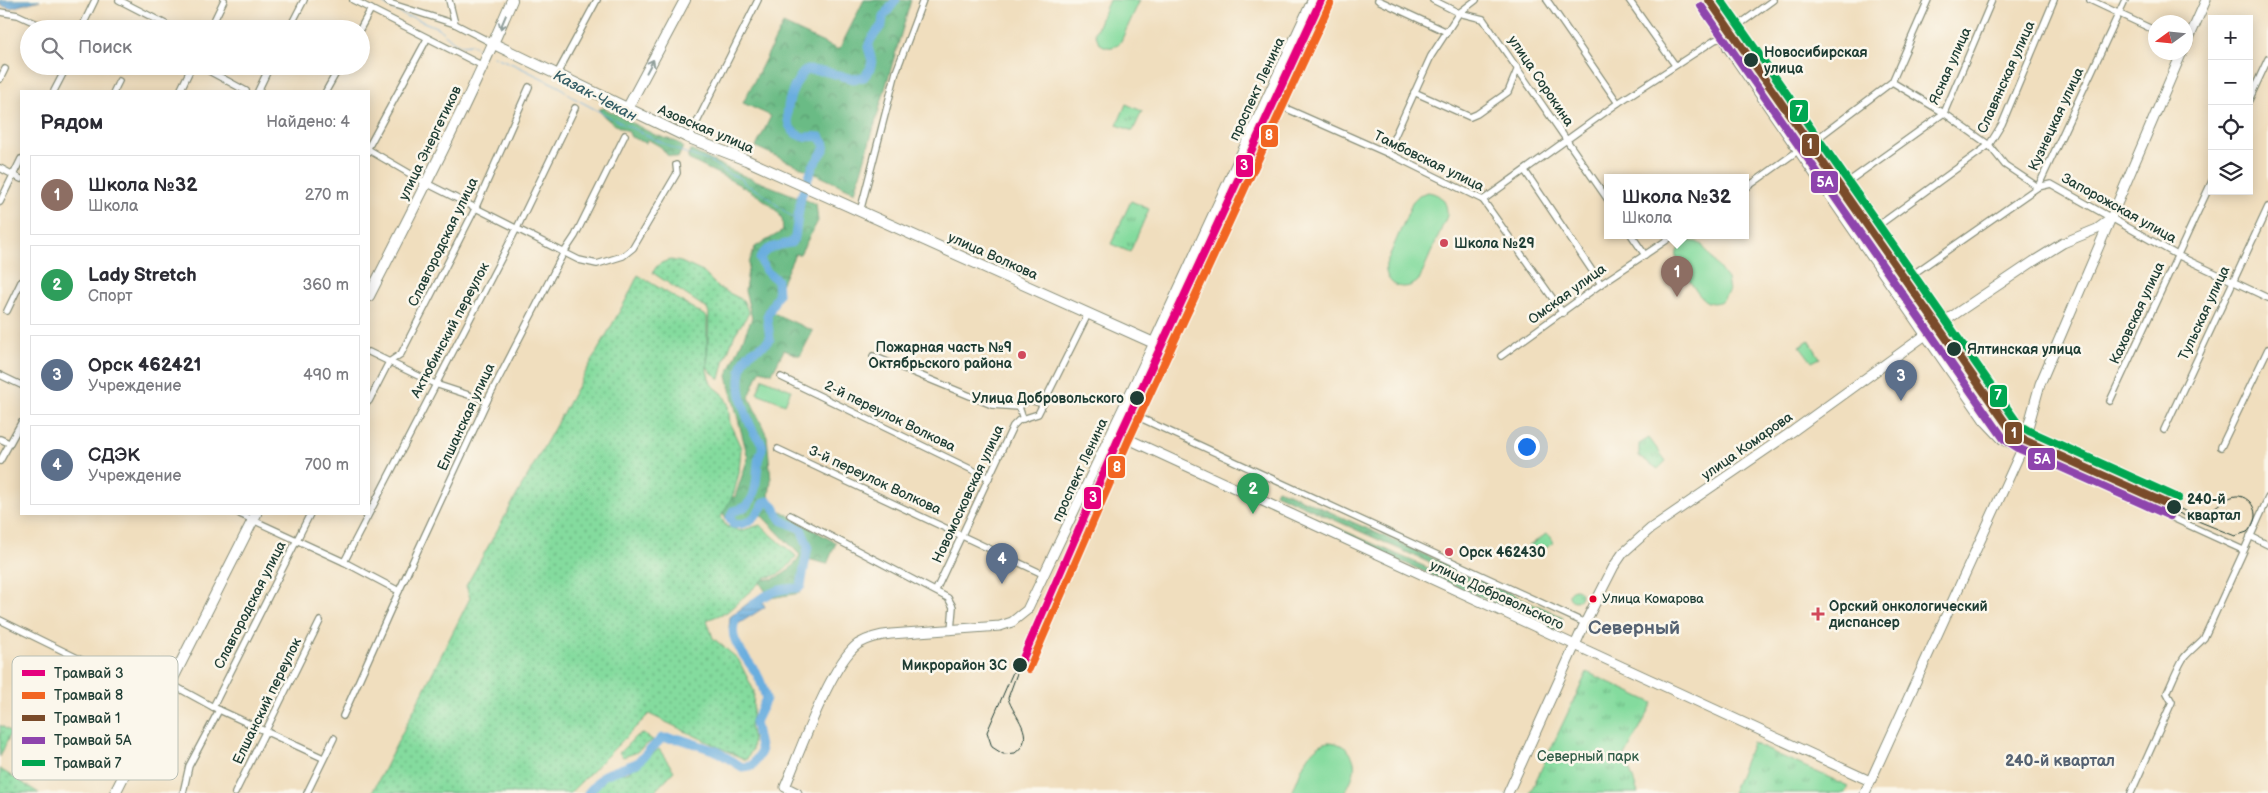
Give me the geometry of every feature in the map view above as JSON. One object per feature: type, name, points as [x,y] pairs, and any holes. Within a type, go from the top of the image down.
[{"type":"main road","name":"улица Энергетиков","points":[[370,294],[484,64],[512,0]]},
{"type":"main road","points":[[627,109],[685,0]]},
{"type":"main road","name":"проспект Ленина","points":[[783,790],[813,719],[843,660],[859,643],[880,636],[1000,626],[1012,622],[1027,610],[1124,410],[1313,0]]},
{"type":"main road","name":"проспект Ленина","points":[[1124,437],[1326,0]]},
{"type":"main road","points":[[1717,0],[1942,324]]},
{"type":"main road","points":[[2193,29],[2206,0]]},
{"type":"main road","points":[[1736,27],[1724,37],[1728,48],[1927,334],[1984,420],[2002,439],[2022,449]]},
{"type":"main road","name":"Азовская улица","points":[[492,47],[558,74],[689,138],[810,190]]},
{"type":"main road","points":[[1865,793],[2022,449],[2040,384],[2179,60]]},
{"type":"main road","name":"улица Волкова","points":[[810,190],[1165,348]]},
{"type":"main road","name":"улица Комарова","points":[[1508,793],[1585,623],[1623,553],[1650,529],[1793,431],[1927,334],[2034,261],[2111,219]]},
{"type":"main road","name":"улица Добровольского","points":[[1113,432],[1870,781]]},
{"type":"main road","points":[[178,670],[255,517]]},
{"type":"main road","points":[[115,793],[122,780]]},
{"type":"main road","points":[[783,790],[797,793]]},
{"type":"street","points":[[86,20],[96,0]]},
{"type":"street","points":[[119,0],[158,20]]},
{"type":"street","points":[[214,20],[224,0]]},
{"type":"street","points":[[294,20],[304,0]]},
{"type":"street","points":[[353,0],[427,39],[484,64]]},
{"type":"street","name":"Азовская улица","points":[[386,0],[389,3],[455,24],[492,47]]},
{"type":"street","points":[[449,0],[455,24]]},
{"type":"street","points":[[558,74],[597,0]]},
{"type":"street","points":[[689,138],[758,0]]},
{"type":"street","points":[[860,212],[896,72],[924,0]]},
{"type":"street","points":[[1378,0],[1446,32]]},
{"type":"street","name":"улица Сорокина","points":[[1433,0],[1459,13],[1483,19],[1604,194]]},
{"type":"street","points":[[1387,153],[1431,56],[1459,13],[1476,0]]},
{"type":"street","points":[[1547,0],[1618,103]]},
{"type":"street","points":[[1629,0],[1675,65]]},
{"type":"street","points":[[1736,27],[1773,0]]},
{"type":"street","points":[[1814,141],[1892,82],[1928,0]]},
{"type":"street","name":"Ясная улица","points":[[1844,184],[1944,113],[1992,0]]},
{"type":"street","name":"Славянская улица","points":[[1875,228],[1989,145],[2002,124],[2054,0]]},
{"type":"street","points":[[2090,0],[2148,27]]},
{"type":"street","name":"Кузнецкая улица","points":[[1909,276],[2038,187],[2126,0]]},
{"type":"street","points":[[365,20],[371,8]]},
{"type":"street","points":[[0,12],[18,14],[30,20]]},
{"type":"street","points":[[1483,200],[1567,142],[1618,103],[1715,40],[1724,37]]},
{"type":"street","points":[[370,146],[427,39]]},
{"type":"street","points":[[1289,53],[1299,58]]},
{"type":"street","points":[[2253,91],[2268,59]]},
{"type":"street","points":[[1414,92],[1470,117],[1508,92],[1518,68]]},
{"type":"street","points":[[0,79],[5,69]]},
{"type":"street","points":[[55,90],[62,75]]},
{"type":"street","points":[[180,90],[188,75]]},
{"type":"street","points":[[217,75],[244,90]]},
{"type":"street","points":[[258,90],[266,75]]},
{"type":"street","points":[[327,90],[335,75]]},
{"type":"street","points":[[114,90],[119,81]]},
{"type":"street","name":"Запорожская улица","points":[[1892,82],[1944,113],[1989,145],[2005,165],[2038,187],[2051,184],[2177,255],[2268,298]]},
{"type":"street","name":"Славгородская улица","points":[[370,399],[389,362],[401,354],[475,209],[529,87]]},
{"type":"street","name":"Тамбовская улица","points":[[1267,100],[1387,153],[1483,200],[1563,313]]},
{"type":"street","name":"Актюбинский переулок","points":[[370,511],[517,228],[575,108]]},
{"type":"street","points":[[1251,133],[1262,139]]},
{"type":"street","name":"Елшанская улица","points":[[343,716],[487,402],[563,254],[575,236],[624,135]]},
{"type":"street","points":[[370,149],[426,183],[475,209],[517,228],[563,254],[598,264],[623,256],[633,248],[677,173],[676,165]]},
{"type":"street","points":[[1749,186],[1799,150]]},
{"type":"street","points":[[0,202],[20,161]]},
{"type":"street","points":[[0,168],[20,178]]},
{"type":"street","points":[[1525,171],[1601,284]]},
{"type":"street","name":"Каховская улица","points":[[2110,401],[2208,189]]},
{"type":"street","name":"Тульская улица","points":[[2164,430],[2268,207]]},
{"type":"street","points":[[1207,230],[1217,235]]},
{"type":"street","points":[[1634,239],[1645,255]]},
{"type":"street","name":"Омская улица","points":[[1501,356],[1601,284],[1669,239]]},
{"type":"street","points":[[7,310],[20,284]]},
{"type":"street","points":[[1181,285],[1191,290]]},
{"type":"street","name":"Новомосковская улица","points":[[936,590],[1013,426],[1019,420],[1038,414],[1088,314]]},
{"type":"street","points":[[2221,446],[2268,349]]},
{"type":"street","points":[[370,352],[435,384],[487,402]]},
{"type":"street","points":[[873,356],[992,405],[1019,406],[1026,400],[1042,404]]},
{"type":"street","points":[[0,375],[20,385]]},
{"type":"street","name":"2-й переулок Волкова","points":[[781,377],[988,478]]},
{"type":"street","points":[[1019,406],[1023,419]]},
{"type":"street","name":"улица Добровольского","points":[[1124,410],[1585,623]]},
{"type":"street","points":[[0,461],[20,425]]},
{"type":"street","points":[[0,438],[9,443]]},
{"type":"street","name":"3-й переулок Волкова","points":[[778,449],[1045,575]]},
{"type":"street","points":[[2022,449],[2243,550]]},
{"type":"street","points":[[2131,793],[2172,702],[2167,693],[2174,677],[2184,657],[2194,650],[2204,638],[2268,498]]},
{"type":"street","name":"Славгородская улица","points":[[182,793],[189,766],[310,515]]},
{"type":"street","name":"Актюбинский переулок","points":[[344,562],[368,515]]},
{"type":"street","points":[[790,515],[936,590],[948,598],[953,606],[951,630]]},
{"type":"street","points":[[255,517],[399,591]]},
{"type":"street","points":[[2250,536],[2268,545]]},
{"type":"street","points":[[0,620],[73,656]]},
{"type":"street","name":"Елшанский переулок","points":[[235,793],[320,621]]},
{"type":"street","points":[[178,688],[216,709],[323,758]]},
{"type":"street","points":[[307,793],[334,738]]},
{"type":"green space","points":[[864,0],[911,0],[855,192],[756,147],[771,116],[743,103],[783,24],[839,50]]},
{"type":"green space","points":[[1109,0],[1140,0],[1121,41],[1116,46],[1111,47],[1099,43],[1095,33]]},
{"type":"green space","points":[[1126,104],[1142,111],[1133,131],[1117,125]]},
{"type":"green space","points":[[604,108],[655,135],[677,142],[683,147],[678,158],[667,155],[661,147],[647,139],[646,143],[631,137],[628,131],[604,116],[599,109]]},
{"type":"green space","points":[[690,150],[739,174],[816,204],[818,221],[800,254],[795,254],[769,311],[813,331],[800,356],[784,350],[772,373],[760,370],[749,397],[767,436],[771,480],[769,496],[776,508],[836,543],[827,564],[808,559],[800,593],[770,598],[760,583],[763,579],[775,578],[785,573],[794,565],[800,555],[761,515],[743,526],[729,524],[722,511],[726,497],[735,497],[748,458],[727,376],[752,318],[745,291],[749,263],[755,247],[783,231],[782,219],[776,210],[754,193],[688,159]]},
{"type":"green space","points":[[1428,192],[1437,195],[1443,200],[1447,216],[1419,280],[1407,287],[1401,287],[1391,282],[1386,271],[1386,264],[1413,201],[1419,195]]},
{"type":"green space","points":[[1131,201],[1149,209],[1130,252],[1111,244]]},
{"type":"green space","points":[[1689,241],[1702,245],[1727,279],[1729,291],[1722,301],[1712,303],[1704,300],[1680,266],[1677,255],[1678,250]]},
{"type":"green space","points":[[671,260],[681,262],[703,272],[719,288],[743,300],[749,313],[735,334],[725,359],[720,379],[707,366],[709,312],[706,308],[653,273],[660,264]]},
{"type":"green space","points":[[638,275],[707,317],[707,371],[711,384],[723,394],[728,404],[730,424],[741,448],[739,473],[734,493],[721,517],[726,526],[740,531],[760,525],[796,556],[784,571],[771,577],[766,577],[727,612],[707,620],[713,638],[738,659],[754,691],[750,726],[753,740],[752,750],[746,760],[649,714],[570,793],[372,793],[470,598],[466,586],[627,298]]},
{"type":"green space","points":[[1809,340],[1820,358],[1812,362],[1800,346]]},
{"type":"green space","points":[[763,378],[791,390],[785,404],[757,393]]},
{"type":"green space","points":[[1649,438],[1666,461],[1658,469],[1639,456],[1639,444]]},
{"type":"green space","points":[[1277,489],[1563,617],[1561,622],[1275,493]]},
{"type":"green space","points":[[1272,499],[1559,626],[1557,631],[1270,503]]},
{"type":"green space","points":[[1546,534],[1549,535],[1553,543],[1536,555],[1533,555],[1529,546]]},
{"type":"green space","points":[[1573,589],[1577,589],[1581,595],[1577,601],[1573,601],[1569,597],[1569,593]]},
{"type":"green space","name":"Северный парк","points":[[1587,672],[1653,703],[1625,756],[1638,793],[1530,793]]},
{"type":"green space","points":[[0,725],[11,732],[0,757]]},
{"type":"green space","points":[[643,734],[653,740],[635,753],[623,757],[619,753],[636,736]]},
{"type":"green space","points":[[1328,742],[1344,747],[1353,759],[1352,779],[1345,793],[1292,793],[1309,756],[1320,745]]},
{"type":"green space","points":[[1752,743],[1848,786],[1845,793],[1732,793]]},
{"type":"green space","points":[[659,749],[674,771],[653,793],[593,793],[610,773],[627,773]]},
{"type":"green space","points":[[0,769],[12,776],[12,780],[18,780],[39,793],[0,793]]},
{"type":"water","points":[[0,0],[40,0],[10,8],[0,5]]},
{"type":"water","points":[[759,595],[765,607],[738,624],[733,630],[729,628],[730,617]]},
{"type":"waterway","name":"Казак-Чекан","points":[[377,0],[407,17],[412,17],[438,28],[454,42],[461,45],[471,44],[485,53]]},
{"type":"waterway","points":[[753,604],[774,592],[801,586],[808,546],[801,529],[781,520],[773,505],[768,501],[765,502],[752,519],[744,523],[733,524],[730,518],[733,511],[747,505],[754,493],[758,460],[762,449],[762,444],[753,431],[747,417],[740,386],[741,371],[746,357],[770,339],[767,316],[778,294],[777,280],[766,271],[760,259],[769,249],[791,243],[795,237],[801,197],[813,166],[824,150],[825,144],[820,137],[804,137],[795,133],[787,117],[788,106],[795,85],[806,70],[823,71],[853,79],[864,77],[870,69],[872,61],[868,47],[871,39],[882,25],[883,17],[896,0]]},
{"type":"waterway","name":"Казак-Чекан","points":[[493,56],[560,87],[572,97],[621,123],[677,150],[711,162],[729,174],[742,179],[745,184],[762,193],[798,222]]},
{"type":"waterway","points":[[588,793],[604,775],[637,763],[662,738],[680,739],[716,751],[742,767],[752,766],[761,752],[755,722],[766,699],[758,676],[736,642],[733,627],[736,619]]},
{"type":"tram line","name":"3","points":[[1020,665],[1120,435],[1321,0]]},
{"type":"tram line","name":"1","points":[[1709,0],[2012,432],[2024,440],[2174,507]]},
{"type":"tram line","name":"7","points":[[1721,0],[2019,425],[2178,498]]},
{"type":"tram line","name":"8","points":[[1029,669],[1129,439],[1330,4]]},
{"type":"tram line","name":"5А","points":[[1701,6],[2004,439],[2020,449],[2170,516]]},
{"type":"tram line","points":[[2166,508],[2235,536],[2247,532],[2255,518],[2253,506],[2249,501],[2236,496],[2200,514],[2190,513],[2174,507]]},
{"type":"tram line","points":[[1020,656],[987,732],[992,747],[1003,754],[1015,753],[1022,746],[1024,740],[1022,726],[1008,698],[1020,665]]},
{"type":"place","name":"Новосибирская улица","points":[[1751,60]]},
{"type":"place","name":"Школа №29","points":[[1444,243]]},
{"type":"place","name":"Школа №32","points":[[1677,297]]},
{"type":"place","name":"Ялтинская улица","points":[[1954,349]]},
{"type":"place","name":"Пожарная часть №9 Октябрьского района","points":[[1022,355]]},
{"type":"place","name":"Улица Добровольского","points":[[1137,398]]},
{"type":"place","name":"Орск 462421","points":[[1901,401]]},
{"type":"place","name":"240-й квартал","points":[[2174,507]]},
{"type":"place","name":"Lady Stretch","points":[[1253,514]]},
{"type":"place","name":"Орск 462430","points":[[1449,552]]},
{"type":"place","name":"СДЭК","points":[[1002,584]]},
{"type":"place","name":"Улица Комарова","points":[[1593,599]]},
{"type":"place","name":"Орский онкологический диспансер","points":[[1818,614]]},
{"type":"place","name":"Микрорайон 3С","points":[[1020,665]]},
{"type":"district","name":"Северный","points":[[1634,628]]},
{"type":"district","name":"240-й квартал","points":[[2060,761]]}]
